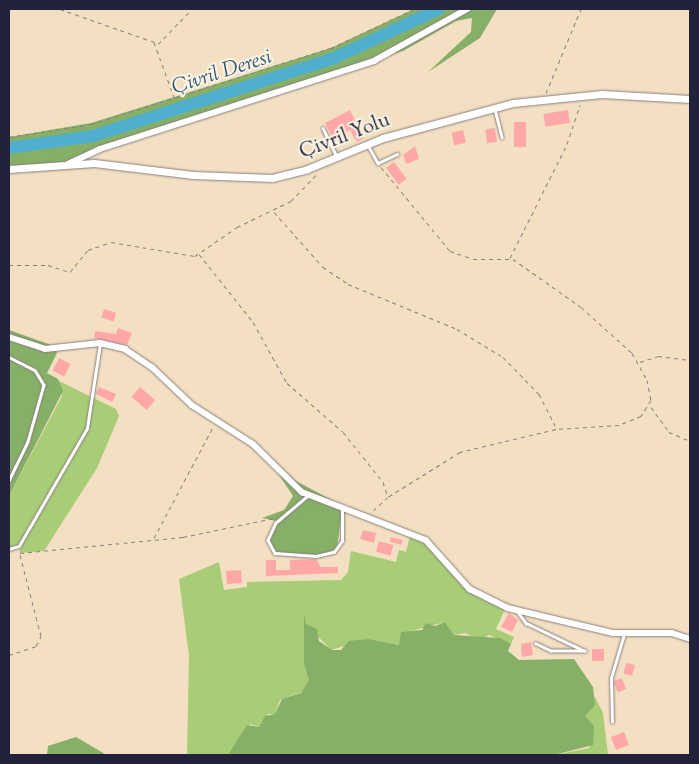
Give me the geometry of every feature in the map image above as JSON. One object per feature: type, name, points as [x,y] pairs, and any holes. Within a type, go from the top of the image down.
[{"type":"street","points":[[68,164],[100,149],[374,61],[467,9]]},
{"type":"street","name":"Çivril Yolu","points":[[9,169],[68,164],[255,178],[294,174],[367,143],[494,108],[544,98],[581,94],[690,99]]},
{"type":"street","points":[[9,337],[53,349],[100,344],[137,356],[218,422],[253,444],[308,496],[342,510],[368,516],[426,540],[470,589],[518,612],[624,634],[672,633],[690,639]]},
{"type":"lane","points":[[494,108],[502,137]]},
{"type":"lane","points":[[323,128],[336,157]]},
{"type":"lane","points":[[367,143],[378,163],[398,154]]},
{"type":"lane","points":[[9,549],[19,546],[89,424],[100,344]]},
{"type":"lane","points":[[9,357],[35,370],[44,385],[28,442],[9,481]]},
{"type":"lane","points":[[308,496],[280,518],[268,540],[275,553],[324,555],[337,549],[342,541],[342,510]]},
{"type":"lane","points":[[518,612],[526,622],[585,652],[551,650],[536,644]]},
{"type":"lane","points":[[612,722],[611,678],[624,634]]},
{"type":"path","points":[[60,9],[158,45]]},
{"type":"path","points":[[158,45],[192,9]]},
{"type":"path","points":[[9,137],[91,124],[363,36],[414,9]]},
{"type":"path","points":[[544,98],[581,9]]},
{"type":"path","points":[[158,45],[174,97]]},
{"type":"path","points":[[510,258],[567,144],[581,94]]},
{"type":"path","points":[[9,265],[48,265],[70,272],[78,268],[88,250],[110,242],[144,245],[178,257],[198,254],[237,227],[274,212],[291,201],[326,161]]},
{"type":"path","points":[[378,163],[450,251],[473,259],[510,258],[569,296],[640,363],[651,406],[669,432],[690,442]]},
{"type":"path","points":[[274,212],[323,267],[348,284],[457,329],[503,356],[538,394],[556,429]]},
{"type":"path","points":[[198,254],[253,322],[288,383],[357,447],[383,482],[388,497]]},
{"type":"path","points":[[640,363],[658,356],[690,360]]},
{"type":"path","points":[[368,516],[388,497],[460,452],[556,429],[619,425],[641,416],[651,406]]},
{"type":"path","points":[[154,539],[181,481],[218,422]]},
{"type":"path","points":[[20,553],[154,539],[280,518]]},
{"type":"path","points":[[9,655],[36,646],[41,636],[19,546]]},
{"type":"green space","points":[[414,9],[497,9],[480,38],[428,72],[471,32],[472,18],[456,21],[403,51],[100,149],[68,164],[9,169],[9,137],[91,123],[331,48]]},
{"type":"green space","points":[[9,330],[54,346],[57,353],[47,373],[58,379],[63,391],[9,496]]},
{"type":"green space","points":[[59,381],[116,409],[119,416],[97,468],[44,551],[20,553],[19,546],[9,549],[9,496],[62,396]]},
{"type":"green space","points":[[266,455],[296,481],[358,514],[342,510],[337,549],[316,556],[290,556],[271,550],[268,540],[276,521],[262,518],[284,510],[293,496]]},
{"type":"green space","points":[[411,532],[426,540],[462,583],[506,607],[496,629],[514,637],[511,644],[489,635],[480,640],[465,633],[454,635],[445,622],[404,633],[399,645],[369,639],[331,650],[306,624],[304,613],[310,679],[302,692],[280,700],[275,714],[268,714],[259,727],[250,724],[228,755],[187,755],[189,656],[179,579],[219,562],[224,590],[247,587],[247,582],[341,580],[348,572],[351,551],[396,562],[399,550],[406,552]]},
{"type":"green space","points":[[304,613],[306,624],[317,629],[319,641],[332,650],[341,650],[349,641],[369,639],[399,645],[401,632],[422,630],[426,623],[435,626],[445,622],[454,635],[500,638],[511,644],[508,651],[519,660],[574,659],[593,687],[595,705],[585,716],[594,726],[593,745],[554,755],[228,755],[247,725],[259,727],[265,716],[275,714],[282,699],[301,693],[309,680],[304,663]]},
{"type":"green space","points":[[595,697],[603,713],[608,755],[554,755],[589,748],[592,726],[585,716]]},
{"type":"green space","points":[[76,737],[105,754],[115,755],[47,755],[48,746]]},
{"type":"building","points":[[350,110],[364,138],[357,142],[350,130],[333,139],[325,123]]},
{"type":"building","points":[[568,110],[570,123],[545,127],[543,114]]},
{"type":"building","points":[[514,122],[526,122],[526,147],[514,147]]},
{"type":"building","points":[[495,128],[497,142],[487,143],[485,129]]},
{"type":"building","points":[[463,130],[466,143],[454,145],[451,133]]},
{"type":"building","points":[[415,146],[419,159],[406,164],[403,155]]},
{"type":"building","points":[[394,162],[407,179],[399,185],[386,168]]},
{"type":"building","points":[[104,309],[116,313],[114,322],[101,318]]},
{"type":"building","points":[[118,328],[132,333],[127,345],[94,338],[95,331],[116,334]]},
{"type":"building","points":[[59,358],[71,364],[64,376],[53,370]]},
{"type":"building","points":[[99,387],[116,394],[112,402],[96,394]]},
{"type":"building","points":[[140,387],[155,400],[147,410],[131,397]]},
{"type":"building","points":[[363,530],[376,533],[374,543],[360,539]]},
{"type":"building","points":[[391,537],[403,540],[401,545],[390,542]]},
{"type":"building","points":[[379,541],[393,545],[390,556],[376,552]]},
{"type":"building","points":[[316,559],[321,567],[338,567],[338,573],[266,576],[266,560],[276,560],[276,570],[290,570],[290,560]]},
{"type":"building","points":[[241,570],[242,583],[227,584],[226,571]]},
{"type":"building","points":[[509,613],[518,620],[512,632],[501,627]]},
{"type":"building","points":[[531,642],[533,655],[522,657],[521,644]]},
{"type":"building","points":[[592,649],[604,649],[604,661],[592,661]]},
{"type":"building","points":[[626,663],[635,665],[632,676],[624,674]]},
{"type":"building","points":[[622,678],[626,689],[618,692],[614,681]]},
{"type":"building","points":[[624,732],[629,745],[616,750],[611,737]]},
{"type":"waterway","name":"Çivril Deresi","points":[[9,148],[93,136],[334,58],[439,9]]}]
